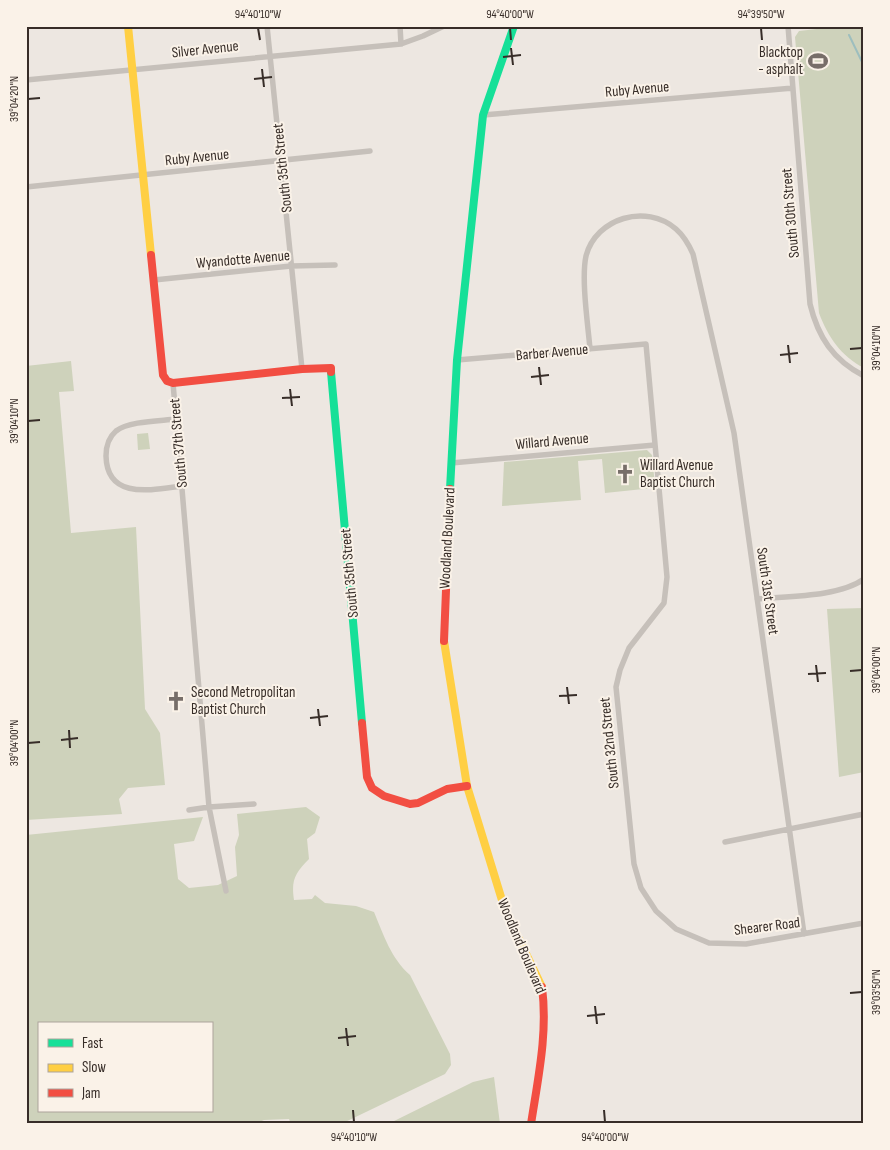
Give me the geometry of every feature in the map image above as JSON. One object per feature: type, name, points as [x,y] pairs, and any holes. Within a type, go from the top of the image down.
[{"type":"street","name":"South 37th Street","points":[[128,26],[163,376],[167,381],[173,383],[209,806],[226,891]]},
{"type":"street","name":"South 35th Street","points":[[267,26],[302,370],[331,368],[367,778],[372,788],[384,796],[410,804],[418,803],[447,789],[467,786]]},
{"type":"street","points":[[400,26],[401,44]]},
{"type":"street","name":"Silver Avenue","points":[[26,80],[270,55],[401,44],[444,26]]},
{"type":"street","name":"Woodland Boulevard","points":[[514,26],[483,115],[457,360],[443,636],[467,786],[505,910],[542,987],[545,1009],[531,1124]]},
{"type":"street","name":"South 30th Street","points":[[788,26],[810,304],[814,321],[826,345],[838,358],[864,376]]},
{"type":"street","name":"Ruby Avenue","points":[[483,115],[793,88]]},
{"type":"street","name":"Ruby Avenue","points":[[26,187],[370,151]]},
{"type":"street","name":"South 31st Street","points":[[590,349],[584,275],[586,256],[593,241],[607,226],[636,215],[652,216],[676,228],[686,240],[693,254],[734,432],[804,934]]},
{"type":"street","name":"Wyandotte Avenue","points":[[154,280],[291,266],[335,265]]},
{"type":"street","name":"Barber Avenue","points":[[457,360],[646,344]]},
{"type":"street","name":"South 32nd Street","points":[[646,344],[667,563],[664,603],[629,648],[620,670],[616,687],[634,864],[641,888],[656,911],[676,929]]},
{"type":"street","points":[[173,383],[302,370]]},
{"type":"street","points":[[176,419],[132,425],[116,432],[110,439],[106,450],[106,458],[110,476],[128,489],[146,491],[182,486]]},
{"type":"street","name":"Willard Avenue","points":[[451,463],[655,445]]},
{"type":"street","points":[[757,599],[831,591],[856,584],[864,579]]},
{"type":"street","points":[[189,810],[209,806],[254,804]]},
{"type":"street","points":[[724,842],[864,814]]},
{"type":"street","name":"Shearer Road","points":[[676,929],[709,942],[746,944],[864,923]]},
{"type":"green space","points":[[843,26],[864,26],[864,368],[849,358],[836,345],[819,313],[795,37],[799,31]]},
{"type":"green space","points":[[71,361],[74,391],[59,392],[71,533],[136,527],[145,709],[160,733],[165,785],[128,788],[119,799],[122,814],[26,820],[26,412],[28,411],[26,366]]},
{"type":"green space","points":[[148,433],[150,449],[138,450],[137,434]]},
{"type":"green space","points":[[647,450],[652,455],[655,486],[653,488],[605,493],[602,459],[578,461],[581,500],[502,506],[504,462]]},
{"type":"green space","points":[[864,608],[864,772],[839,777],[827,609]]},
{"type":"green space","points":[[306,807],[320,817],[315,833],[307,839],[309,859],[300,868],[295,877],[293,887],[294,900],[312,899],[315,895],[325,903],[356,906],[374,912],[389,946],[403,968],[410,975],[450,1054],[451,1065],[445,1074],[341,1124],[291,1124],[289,1119],[264,1120],[255,1124],[26,1124],[26,835],[203,817],[194,841],[174,844],[178,879],[189,888],[218,885],[237,876],[235,847],[239,835],[237,814]]},
{"type":"green space","points":[[494,1077],[500,1124],[388,1124],[473,1082]]},
{"type":"waterway","points":[[849,35],[864,66]]},
{"type":"traffic: fast","points":[[450,489],[457,360],[483,115],[514,26]]},
{"type":"traffic: fast","points":[[331,372],[362,723]]},
{"type":"traffic: slow","points":[[128,26],[151,255]]},
{"type":"traffic: slow","points":[[444,641],[467,786],[505,910],[542,987]]},
{"type":"traffic: jam","points":[[151,255],[163,375],[167,381],[173,383],[302,369],[331,368],[331,372]]},
{"type":"traffic: jam","points":[[444,641],[450,489]]},
{"type":"traffic: jam","points":[[362,723],[367,777],[372,788],[384,796],[410,804],[418,803],[447,789],[467,786]]},
{"type":"traffic: jam","points":[[531,1124],[543,1038],[544,1004],[542,987]]},
{"type":"place","name":"Blacktop - asphalt","points":[[818,61]]},
{"type":"place","name":"Willard Avenue Baptist Church","points":[[625,474]]},
{"type":"place","name":"Second Metropolitan Baptist Church","points":[[176,701]]}]
